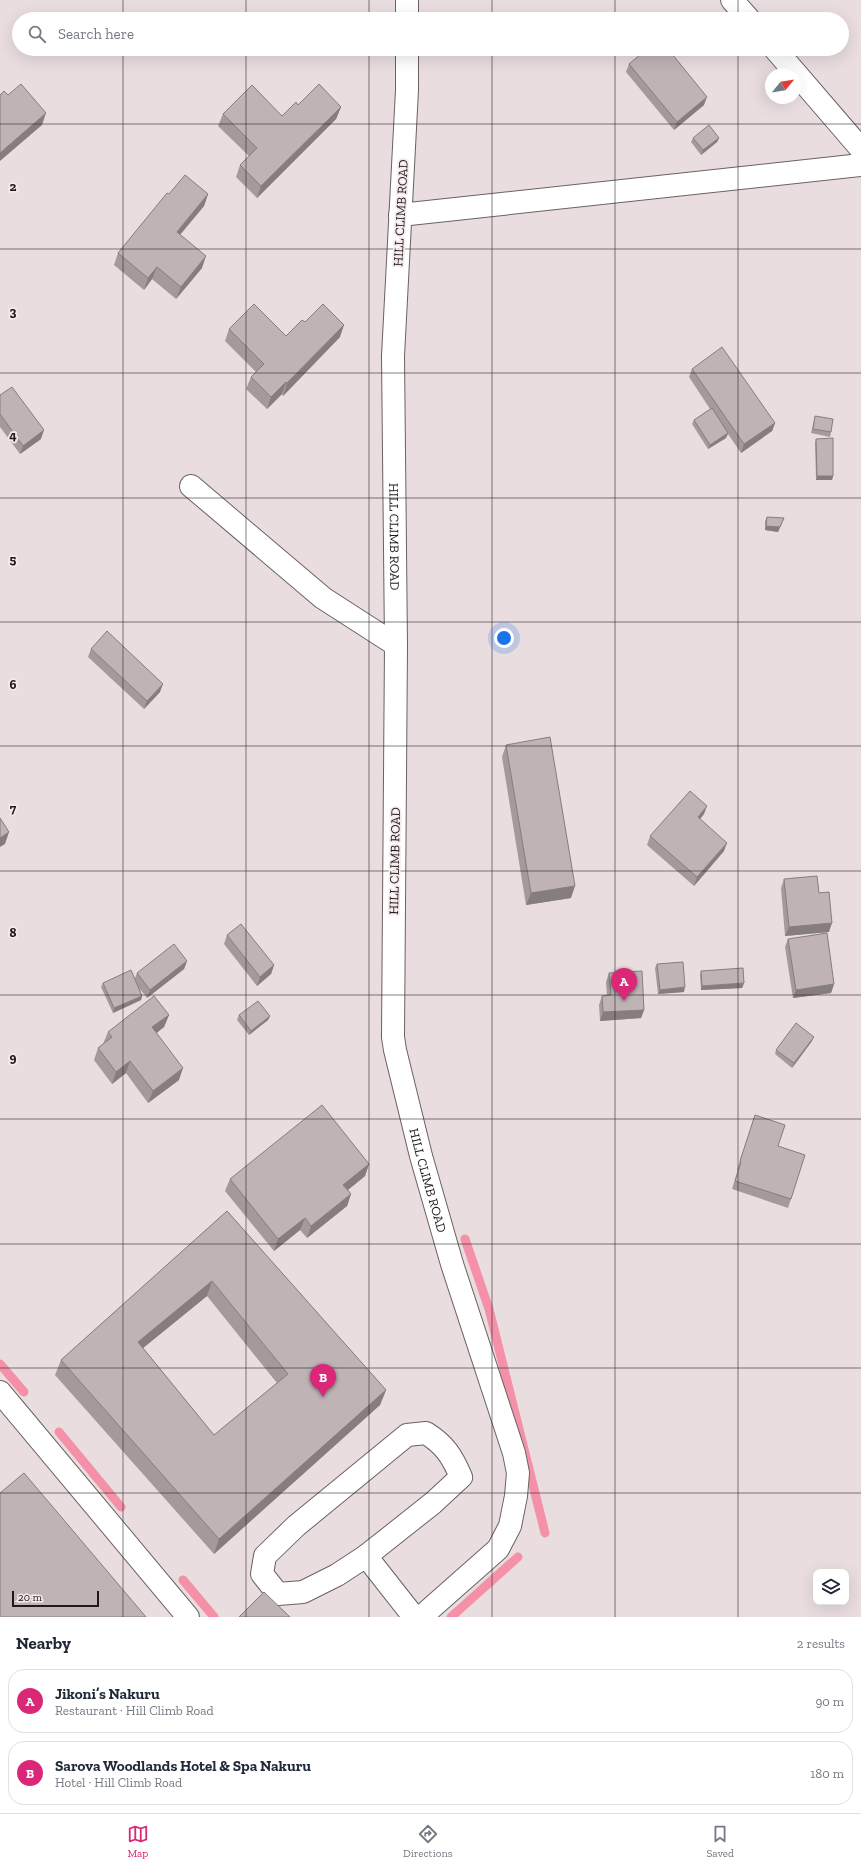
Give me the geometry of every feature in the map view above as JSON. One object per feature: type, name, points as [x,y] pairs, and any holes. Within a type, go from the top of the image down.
[{"type":"street","points":[[407,0],[407,12]]},
{"type":"street","points":[[732,0],[743,12]]},
{"type":"street","name":"HILL CLIMB ROAD","points":[[407,56],[407,90],[393,356],[396,645],[392,1021],[395,1050],[421,1156],[452,1264],[514,1453],[518,1474],[516,1496],[510,1526],[498,1549],[421,1617]]},
{"type":"street","points":[[781,56],[861,149]]},
{"type":"street","points":[[400,215],[861,165]]},
{"type":"street","points":[[190,486],[323,598],[396,645]]},
{"type":"street","points":[[0,1392],[188,1617]]},
{"type":"street","points":[[426,1433],[440,1442],[453,1459],[461,1477],[433,1503],[366,1556],[336,1575],[303,1592],[278,1594],[262,1574],[265,1556],[296,1526],[407,1435],[426,1433]]},
{"type":"street","points":[[366,1556],[414,1617]]},
{"type":"building","points":[[639,56],[674,56],[707,97],[677,122],[629,64]]},
{"type":"building","points":[[21,84],[46,113],[0,153],[0,95],[4,91],[8,95]]},
{"type":"building","points":[[319,84],[341,107],[261,186],[240,165],[257,148],[223,114],[252,85],[282,116],[296,102],[298,105]]},
{"type":"building","points":[[709,125],[719,138],[703,150],[693,138]]},
{"type":"building","points":[[185,175],[208,194],[177,232],[206,256],[181,287],[157,267],[148,278],[118,253],[167,193],[169,194]]},
{"type":"building","points":[[254,304],[286,336],[302,320],[305,322],[323,304],[344,325],[287,383],[286,382],[271,397],[251,377],[264,364],[229,329]]},
{"type":"building","points":[[722,347],[775,423],[744,444],[692,369]]},
{"type":"building","points":[[12,387],[44,430],[23,446],[0,414],[0,395]]},
{"type":"building","points":[[712,408],[728,433],[710,445],[694,420]]},
{"type":"building","points":[[815,416],[833,419],[831,432],[813,429]]},
{"type":"building","points":[[833,438],[833,476],[817,476],[816,439]]},
{"type":"building","points":[[767,517],[784,518],[780,527],[766,526]]},
{"type":"building","points":[[107,631],[163,684],[147,701],[91,649]]},
{"type":"building","points":[[550,737],[575,886],[531,893],[506,745]]},
{"type":"building","points":[[690,791],[707,806],[698,817],[727,843],[697,877],[650,836]]},
{"type":"building","points":[[0,818],[9,832],[0,838]]},
{"type":"building","points":[[817,876],[819,893],[829,892],[832,923],[789,927],[784,879]]},
{"type":"building","points":[[241,924],[274,965],[260,977],[227,935]]},
{"type":"building","points":[[827,933],[834,984],[796,990],[788,939]]},
{"type":"building","points":[[174,944],[187,961],[150,990],[137,973]]},
{"type":"building","points":[[683,962],[685,987],[660,990],[657,964]]},
{"type":"building","points":[[743,968],[744,983],[702,986],[701,971]]},
{"type":"building","points":[[131,970],[142,996],[114,1008],[103,983]]},
{"type":"building","points":[[642,971],[644,1010],[603,1012],[602,996],[611,995],[609,973]]},
{"type":"building","points":[[154,996],[169,1015],[152,1027],[183,1068],[153,1091],[130,1061],[116,1072],[98,1048],[112,1037],[108,1032]]},
{"type":"building","points":[[258,1001],[270,1016],[251,1031],[239,1015]]},
{"type":"building","points":[[796,1023],[814,1037],[794,1063],[776,1050]]},
{"type":"building","points":[[322,1105],[369,1164],[343,1185],[351,1194],[311,1226],[305,1218],[278,1239],[230,1179]]},
{"type":"building","points":[[755,1115],[785,1125],[778,1146],[805,1155],[791,1199],[735,1181]]},
{"type":"building","points":[[227,1211],[386,1390],[219,1539],[61,1360]],"holes":[[[212,1281],[288,1374],[214,1435],[138,1342]]]},
{"type":"building","points":[[24,1473],[146,1617],[0,1617],[0,1493]]},
{"type":"building","points":[[264,1592],[290,1617],[239,1617]]},
{"type":"waterway","points":[[465,1239],[489,1309],[545,1533]]},
{"type":"waterway","points":[[0,1364],[24,1392]]},
{"type":"waterway","points":[[59,1432],[121,1507]]},
{"type":"waterway","points":[[451,1617],[518,1557]]},
{"type":"waterway","points":[[183,1580],[214,1617]]},
{"type":"place","name":"Jikoni’s Nakuru","points":[[624,1001]]},
{"type":"place","name":"Sarova Woodlands Hotel & Spa Nakuru","points":[[323,1397]]}]
